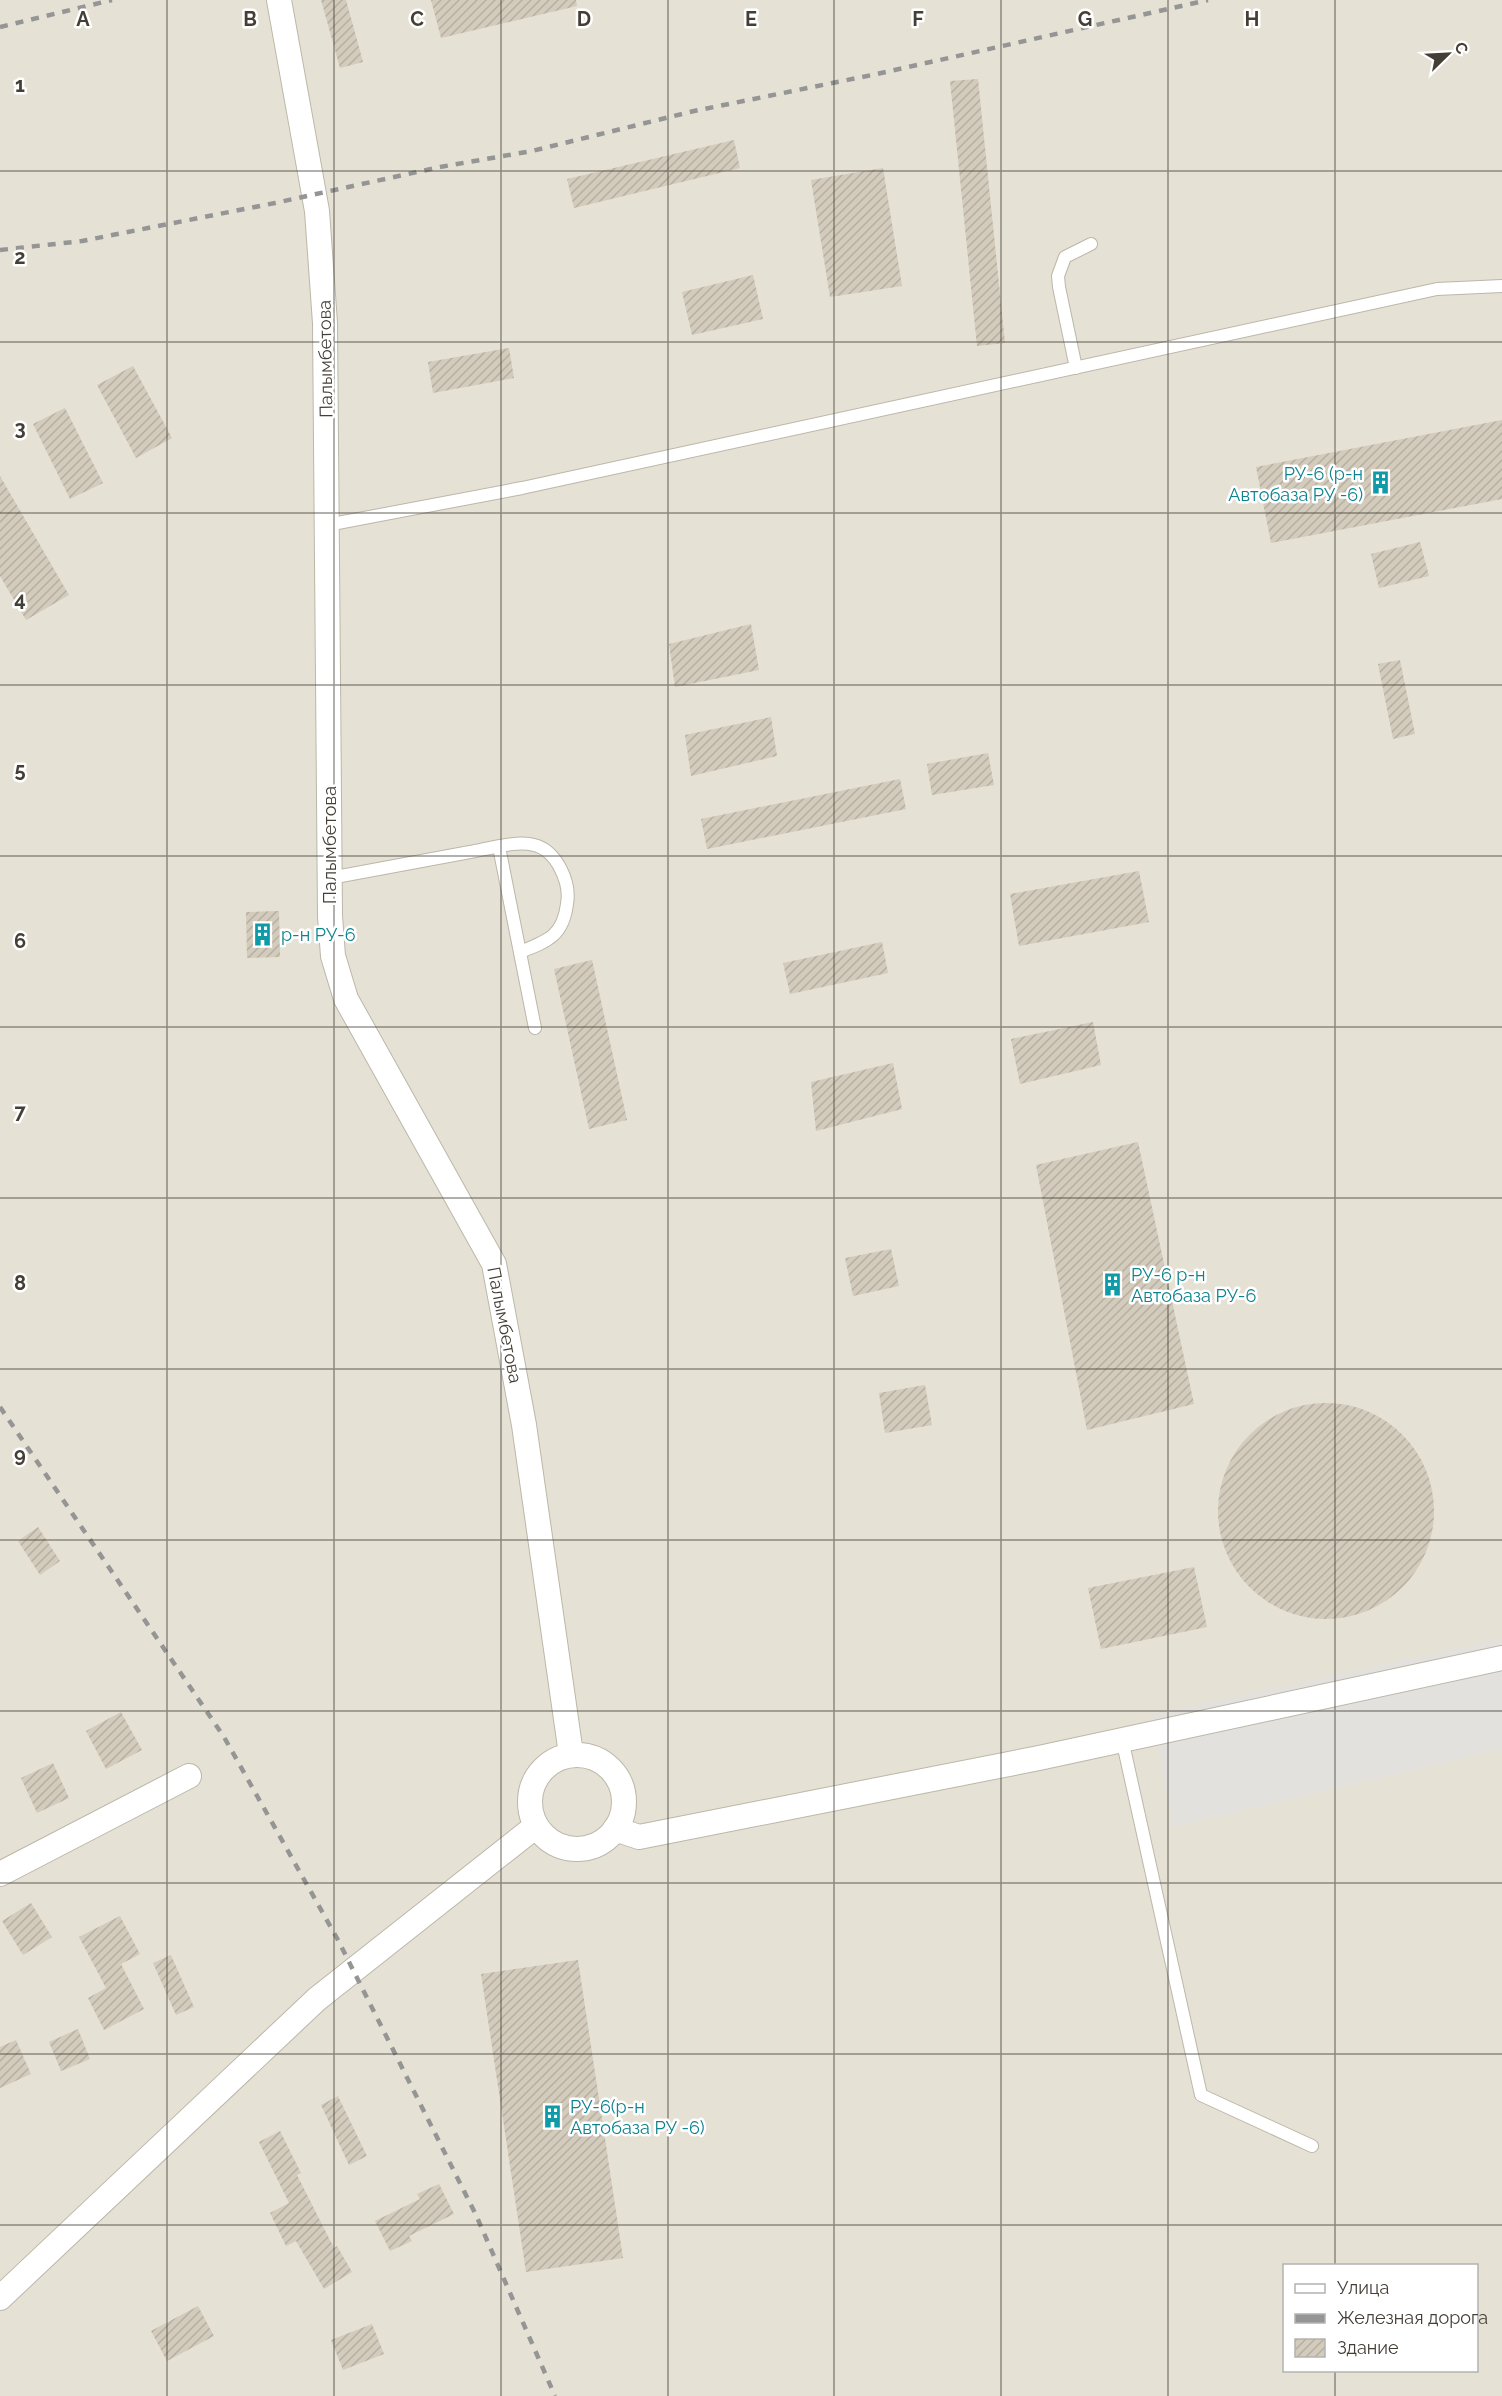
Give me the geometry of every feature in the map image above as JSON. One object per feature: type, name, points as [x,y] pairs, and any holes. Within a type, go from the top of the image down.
[{"type":"street","name":"Палымбетова","points":[[279,0],[317,211],[326,323],[330,878],[333,956],[346,999],[494,1264],[524,1425],[571,1755]]},
{"type":"street","points":[[615,1830],[639,1837],[1039,1758],[1502,1658]]},
{"type":"street","points":[[571,1755],[587,1755],[601,1761],[613,1771],[621,1784],[624,1800],[622,1815],[615,1830],[604,1840],[590,1847],[574,1849],[559,1846],[546,1838],[536,1826],[530,1811],[530,1795],[535,1780],[550,1763],[571,1755]]},
{"type":"street","points":[[0,1874],[189,1776]]},
{"type":"street","points":[[0,2298],[317,2000],[536,1826]]},
{"type":"lane","points":[[1076,368],[1058,276],[1065,257],[1091,244]]},
{"type":"lane","points":[[327,525],[522,488],[1437,289],[1502,286]]},
{"type":"lane","points":[[330,878],[499,847],[532,844],[548,850],[558,863],[568,898],[565,918],[558,931],[547,941],[520,952]]},
{"type":"lane","points":[[499,847],[535,1028]]},
{"type":"lane","points":[[1122,1739],[1201,2095],[1312,2146]]},
{"type":"shaded area","points":[[0,0],[1502,0],[1502,2396],[0,2396]]},
{"type":"shaded area","points":[[1502,1639],[1502,1749],[1173,1827],[1152,1715]]},
{"type":"building","points":[[321,0],[346,0],[363,62],[340,68]]},
{"type":"building","points":[[431,0],[576,0],[577,6],[441,38]]},
{"type":"building","points":[[978,79],[1005,343],[977,346],[950,81]]},
{"type":"building","points":[[734,140],[740,168],[574,208],[567,179]]},
{"type":"building","points":[[883,168],[902,286],[830,297],[811,180]]},
{"type":"building","points":[[753,275],[763,319],[692,335],[682,292]]},
{"type":"building","points":[[509,348],[514,378],[433,393],[428,362]]},
{"type":"building","points":[[133,366],[172,438],[136,458],[97,385]]},
{"type":"building","points":[[65,408],[103,483],[70,499],[33,424]]},
{"type":"building","name":"РУ-6 (р-н Автобаза РУ -6)","points":[[1502,420],[1502,499],[1271,543],[1256,467]]},
{"type":"building","points":[[0,476],[69,595],[26,620],[0,576]]},
{"type":"building","points":[[1420,542],[1429,576],[1379,588],[1371,554]]},
{"type":"building","points":[[751,624],[759,670],[675,687],[669,644]]},
{"type":"building","points":[[1400,660],[1415,734],[1393,739],[1378,664]]},
{"type":"building","points":[[771,717],[777,756],[691,776],[685,735]]},
{"type":"building","points":[[988,753],[994,785],[932,795],[927,764]]},
{"type":"building","points":[[900,779],[906,809],[707,849],[701,819]]},
{"type":"building","points":[[1139,871],[1149,922],[1019,946],[1010,894]]},
{"type":"building","name":"р-н РУ-6","points":[[279,911],[280,957],[247,958],[246,912]]},
{"type":"building","points":[[882,942],[888,973],[790,994],[783,963]]},
{"type":"building","points":[[592,960],[627,1120],[589,1129],[554,969]]},
{"type":"building","points":[[1093,1022],[1101,1065],[1020,1084],[1011,1039]]},
{"type":"building","points":[[893,1063],[902,1109],[816,1131],[811,1082]]},
{"type":"building","name":"РУ-6 р-н Автобаза РУ-6","points":[[1138,1142],[1194,1404],[1087,1430],[1036,1165]]},
{"type":"building","points":[[891,1249],[899,1286],[853,1296],[845,1258]]},
{"type":"building","points":[[925,1385],[932,1425],[885,1433],[879,1393]]},
{"type":"building","points":[[1315,1403],[1337,1403],[1357,1407],[1377,1415],[1403,1434],[1422,1460],[1430,1480],[1434,1511],[1430,1542],[1422,1562],[1403,1588],[1377,1607],[1357,1615],[1337,1619],[1315,1619],[1295,1615],[1275,1607],[1257,1595],[1242,1580],[1230,1562],[1222,1542],[1218,1522],[1218,1500],[1222,1480],[1230,1460],[1242,1442],[1257,1427],[1275,1415],[1295,1407]]},
{"type":"building","points":[[38,1527],[60,1561],[40,1575],[18,1541]]},
{"type":"building","points":[[1194,1567],[1207,1627],[1101,1649],[1088,1588]]},
{"type":"building","points":[[121,1712],[142,1750],[106,1769],[86,1731]]},
{"type":"building","points":[[53,1763],[69,1798],[37,1813],[21,1778]]},
{"type":"building","points":[[31,1903],[52,1937],[23,1955],[2,1921]]},
{"type":"building","points":[[120,1916],[140,1954],[121,1964],[144,2009],[104,2030],[88,1998],[106,1988],[79,1937]]},
{"type":"building","points":[[171,1955],[194,2007],[176,2015],[153,1963]]},
{"type":"building","name":"РУ-6(р-н Автобаза РУ -6)","points":[[578,1960],[623,2258],[526,2272],[481,1974]]},
{"type":"building","points":[[78,2029],[90,2059],[61,2071],[49,2042]]},
{"type":"building","points":[[16,2040],[31,2074],[0,2088],[0,2047]]},
{"type":"building","points":[[338,2096],[367,2156],[349,2165],[321,2105]]},
{"type":"building","points":[[280,2131],[301,2173],[297,2175],[334,2248],[337,2246],[352,2272],[324,2289],[296,2241],[286,2246],[270,2213],[289,2203],[259,2142]]},
{"type":"building","points":[[439,2184],[454,2214],[409,2236],[412,2241],[390,2251],[375,2221],[420,2199],[417,2194]]},
{"type":"building","points":[[198,2306],[214,2336],[167,2361],[151,2331]]},
{"type":"building","points":[[372,2324],[384,2354],[343,2370],[331,2340]]},
{"type":"railway","points":[[0,27],[112,0]]},
{"type":"railway","points":[[0,250],[82,241],[275,203],[440,167],[532,151],[694,111],[877,74],[1208,0]]},
{"type":"railway","points":[[0,1407],[224,1737],[338,1940],[476,2215],[555,2396]]},
{"type":"place","name":"РУ-6 (р-н Автобаза РУ -6)","points":[[1381,483]]},
{"type":"place","name":"р-н РУ-6","points":[[263,934]]},
{"type":"place","name":"РУ-6 р-н Автобаза РУ-6","points":[[1113,1284]]},
{"type":"place","name":"РУ-6(р-н Автобаза РУ -6)","points":[[552,2116]]}]
